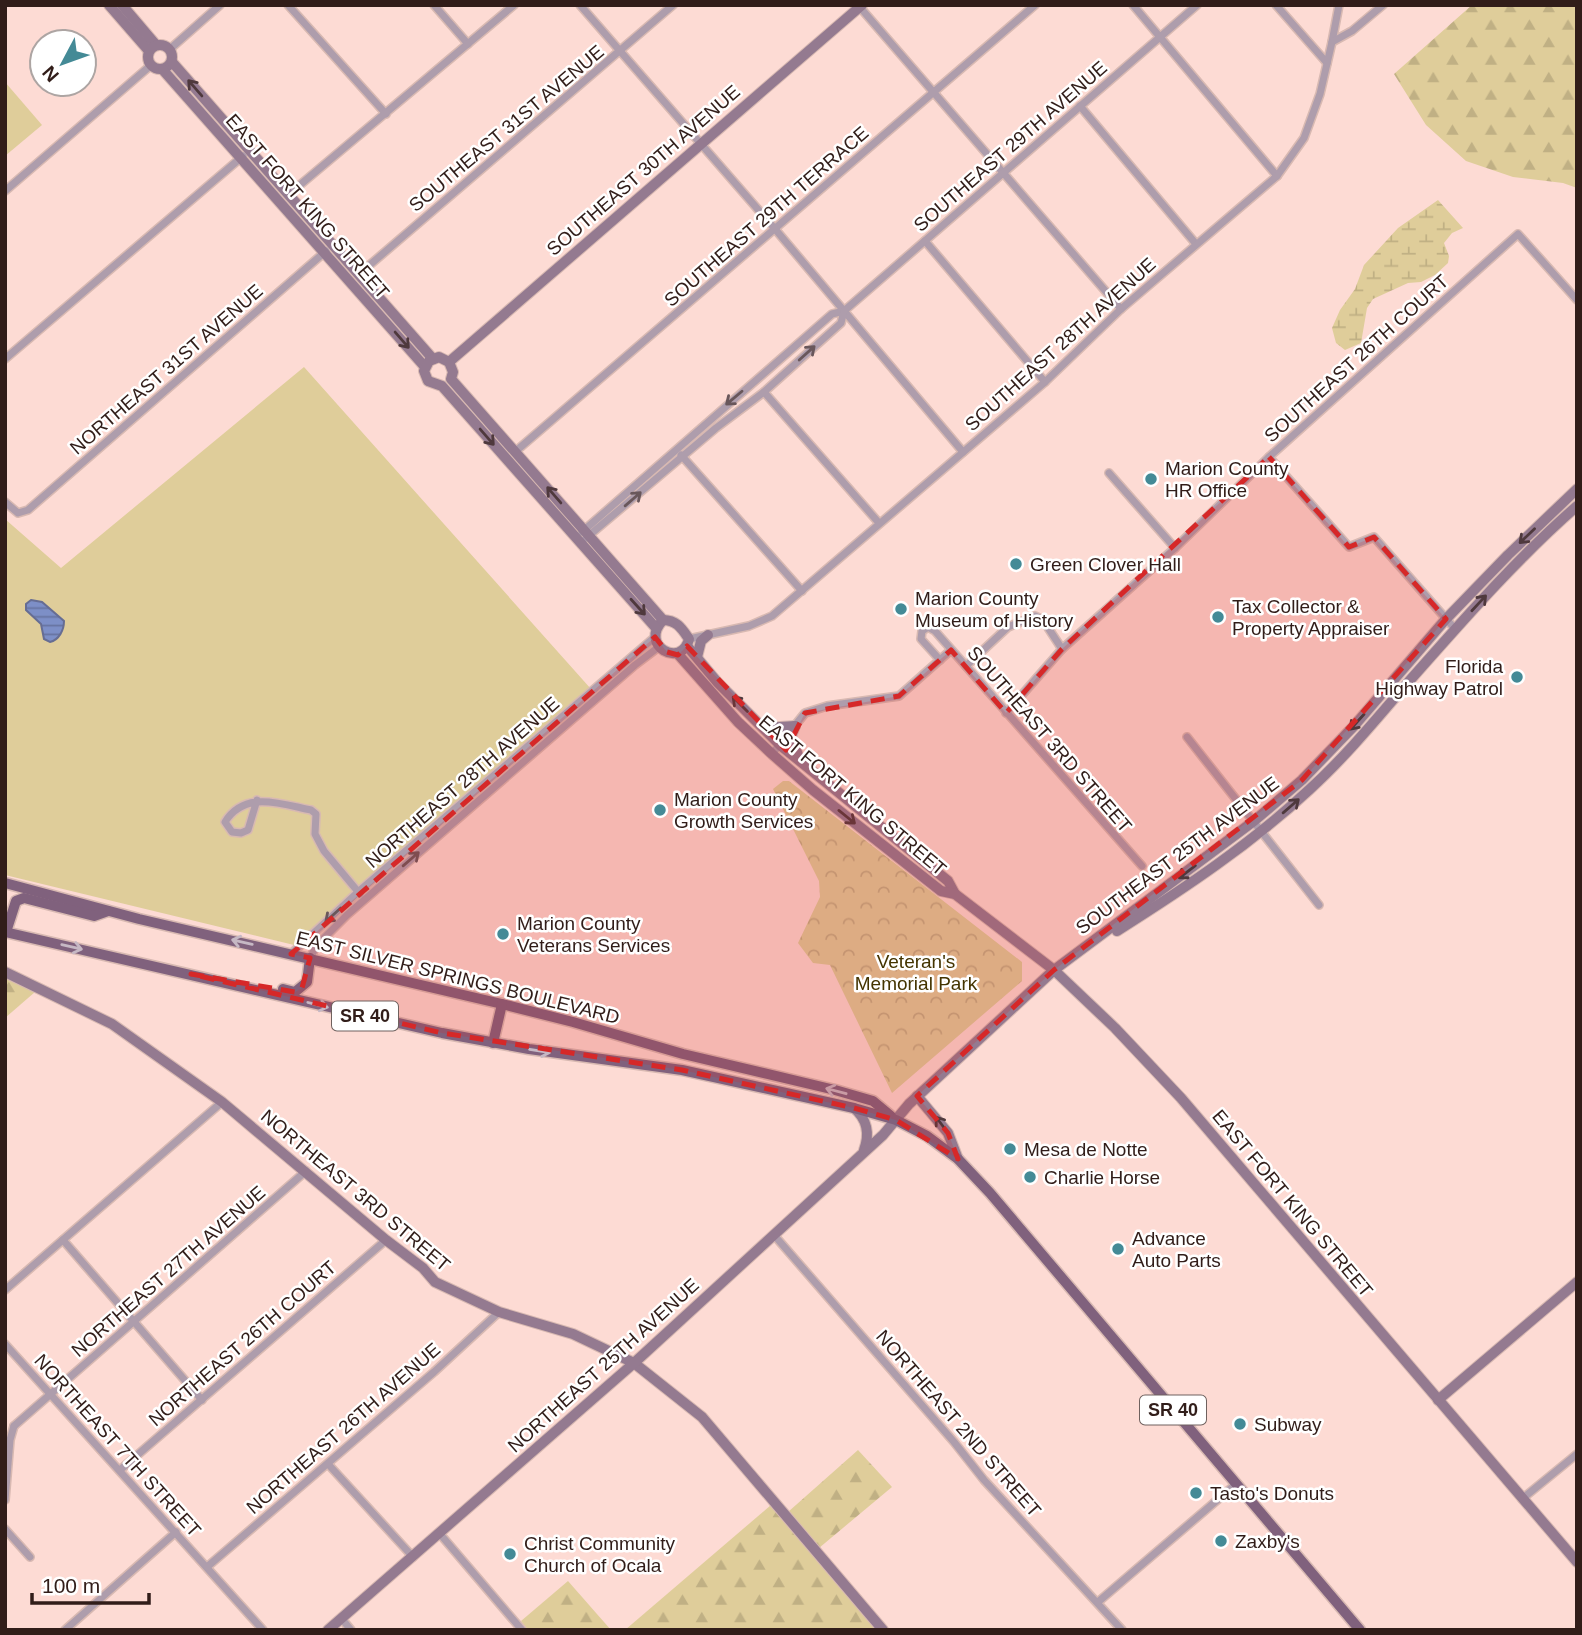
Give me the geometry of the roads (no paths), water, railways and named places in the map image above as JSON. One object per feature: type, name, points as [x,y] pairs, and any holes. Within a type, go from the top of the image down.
[{"type":"main road","points":[[5,897],[6,883]]},
{"type":"main road","name":"EAST SILVER SPRINGS BOULEVARD","points":[[6,883],[108,911],[573,1021],[683,1054],[873,1101],[896,1120]]},
{"type":"main road","points":[[5,933],[16,901],[24,898],[94,916],[108,911]]},
{"type":"main road","name":"EAST SILVER SPRINGS BOULEVARD","points":[[5,933],[377,1019],[493,1043],[682,1070],[896,1120],[927,1136],[958,1159],[1360,1630]]},
{"type":"main road","points":[[191,974],[207,972],[295,992],[307,982],[310,958]]},
{"type":"main road","points":[[493,1043],[502,1004]]},
{"type":"street","points":[[109,5],[152,48]]},
{"type":"street","points":[[122,5],[152,48]]},
{"type":"street","points":[[170,49],[219,5]]},
{"type":"street","points":[[288,5],[386,114]]},
{"type":"street","points":[[434,5],[468,44]]},
{"type":"street","points":[[288,195],[514,5]]},
{"type":"street","points":[[580,5],[701,142],[963,452]]},
{"type":"street","name":"SOUTHEAST 31ST AVENUE","points":[[358,275],[673,5]]},
{"type":"street","name":"SOUTHEAST 29TH TERRACE","points":[[516,452],[1035,5]]},
{"type":"street","points":[[1133,5],[1277,176]]},
{"type":"street","name":"SOUTHEAST 29TH AVENUE","points":[[588,532],[676,449],[832,314],[844,311],[1197,5]]},
{"type":"street","points":[[1276,5],[1326,62]]},
{"type":"street","name":"SOUTHEAST 28TH AVENUE","points":[[688,643],[772,616],[1045,382],[1121,309],[1277,176],[1304,138],[1320,94],[1339,5]]},
{"type":"street","points":[[1332,42],[1352,31],[1383,5]]},
{"type":"street","points":[[860,6],[1121,309]]},
{"type":"street","name":"SOUTHEAST 30TH AVENUE","points":[[449,362],[860,6]]},
{"type":"street","points":[[150,66],[147,56],[152,48],[161,44],[170,49]]},
{"type":"street","points":[[150,66],[163,70],[172,62],[170,49]]},
{"type":"street","name":"EAST FORT KING STREET","points":[[172,62],[245,154],[429,363]]},
{"type":"street","points":[[5,191],[150,66]]},
{"type":"street","name":"EAST FORT KING STREET","points":[[163,70],[288,195],[329,248],[358,275],[429,363],[428,382],[447,382],[516,452],[588,532],[658,633]]},
{"type":"street","points":[[1080,106],[1196,244]]},
{"type":"street","points":[[5,359],[245,154]]},
{"type":"street","name":"SOUTHEAST 26TH COURT","points":[[1006,713],[1062,649],[1175,548],[1269,457],[1518,234],[1577,300]]},
{"type":"street","points":[[925,242],[1045,382]]},
{"type":"street","name":"NORTHEAST 31ST AVENUE","points":[[5,502],[18,513],[28,510],[329,248]]},
{"type":"street","name":"SOUTHEAST 29TH AVENUE","points":[[578,540],[764,392],[841,323],[844,311]]},
{"type":"street","points":[[429,363],[439,357],[449,362],[453,372],[447,382]]},
{"type":"street","name":"EAST FORT KING STREET","points":[[447,382],[658,633]]},
{"type":"street","points":[[764,392],[880,523]]},
{"type":"street","points":[[676,449],[802,591]]},
{"type":"street","points":[[1269,457],[1349,547],[1374,537],[1455,629]]},
{"type":"street","points":[[1109,473],[1175,548]]},
{"type":"street","name":"SOUTHEAST 25TH AVENUE","points":[[896,1120],[917,1096],[1054,970],[1254,821],[1302,780],[1354,726],[1446,619],[1577,489]]},
{"type":"street","name":"SOUTHEAST 25TH AVENUE","points":[[1054,970],[1192,884],[1263,831],[1338,761],[1455,629],[1517,563],[1577,506]]},
{"type":"street","points":[[966,666],[1007,627],[1035,616],[1043,620],[1062,649]]},
{"type":"street","points":[[671,620],[679,625],[688,643],[677,653],[667,652],[658,633],[671,620]]},
{"type":"street","name":"SOUTHEAST 3RD STREET","points":[[940,660],[921,639],[922,631],[928,627],[935,631],[1142,866]]},
{"type":"street","name":"NORTHEAST 28TH AVENUE","points":[[291,954],[358,892],[658,633]]},
{"type":"street","name":"NORTHEAST 28TH AVENUE","points":[[310,958],[317,945],[365,900],[635,664],[658,633]]},
{"type":"street","points":[[697,657],[701,643],[708,635]]},
{"type":"street","name":"EAST FORT KING STREET","points":[[688,643],[718,682],[780,745],[948,881],[955,894],[1054,970],[1115,1028],[1181,1098],[1577,1562]]},
{"type":"street","points":[[772,754],[805,713],[827,706],[899,696],[951,650]]},
{"type":"street","name":"EAST FORT KING STREET","points":[[677,653],[731,714],[813,790],[941,891],[955,894]]},
{"type":"street","points":[[764,728],[795,726]]},
{"type":"street","points":[[795,726],[791,736],[792,744],[801,762]]},
{"type":"street","points":[[1187,737],[1320,905]]},
{"type":"street","points":[[257,800],[248,830],[241,833],[232,832],[225,821],[229,815],[239,807],[257,800],[311,810],[316,814],[315,834],[324,851],[365,900]]},
{"type":"street","name":"NORTHEAST 3RD STREET","points":[[7,971],[112,1024],[222,1102],[424,1269],[435,1282],[499,1312],[573,1334],[634,1363],[702,1417],[883,1630]]},
{"type":"street","points":[[917,1096],[948,1133],[958,1159]]},
{"type":"street","points":[[5,1290],[222,1102]]},
{"type":"street","points":[[853,1108],[865,1122],[868,1134],[863,1154]]},
{"type":"street","name":"NORTHEAST 25TH AVENUE","points":[[328,1630],[634,1363],[863,1154],[896,1120]]},
{"type":"street","name":"NORTHEAST 27TH AVENUE","points":[[50,1395],[306,1171]]},
{"type":"street","name":"NORTHEAST 2ND STREET","points":[[774,1235],[984,1480],[1122,1630]]},
{"type":"street","points":[[63,1240],[202,1400]]},
{"type":"street","name":"NORTHEAST 26TH COURT","points":[[120,1470],[386,1240]]},
{"type":"street","points":[[1438,1400],[1577,1282]]},
{"type":"street","name":"NORTHEAST 26TH AVENUE","points":[[207,1567],[499,1312]]},
{"type":"street","name":"NORTHEAST 7TH STREET","points":[[5,1344],[263,1630]]},
{"type":"street","points":[[5,1500],[7,1451],[14,1426],[50,1395]]},
{"type":"street","points":[[5,1427],[14,1426]]},
{"type":"street","points":[[1522,1499],[1577,1454]]},
{"type":"street","points":[[328,1464],[413,1557]]},
{"type":"street","points":[[1098,1602],[1236,1484]]},
{"type":"street","points":[[5,1529],[30,1557]]},
{"type":"street","points":[[65,1630],[176,1532]]},
{"type":"street","points":[[440,1534],[522,1630]]},
{"type":"street","points":[[341,1618],[351,1630]]},
{"type":"water","points":[[31,600],[42,602],[64,621],[60,634],[53,641],[44,639],[41,624],[26,610],[26,604]]},
{"type":"place","name":"Marion County HR Office","points":[[1151,479]]},
{"type":"place","name":"Green Clover Hall","points":[[1016,564]]},
{"type":"place","name":"Marion County Museum of History","points":[[901,609]]},
{"type":"place","name":"Tax Collector & Property Appraiser","points":[[1218,617]]},
{"type":"place","name":"Florida Highway Patrol","points":[[1517,677]]},
{"type":"place","name":"Marion County Growth Services","points":[[660,810]]},
{"type":"place","name":"Marion County Veterans Services","points":[[503,934]]},
{"type":"place","name":"Mesa de Notte","points":[[1010,1149]]},
{"type":"place","name":"Charlie Horse","points":[[1030,1177]]},
{"type":"place","name":"Advance Auto Parts","points":[[1118,1249]]},
{"type":"place","name":"Subway","points":[[1240,1424]]},
{"type":"place","name":"Tasto's Donuts","points":[[1196,1493]]},
{"type":"place","name":"Zaxby's","points":[[1221,1541]]},
{"type":"place","name":"Christ Community Church of Ocala","points":[[510,1554]]},
{"type":"park label","name":"Veteran's Memorial Park","points":[[916,972]]}]
